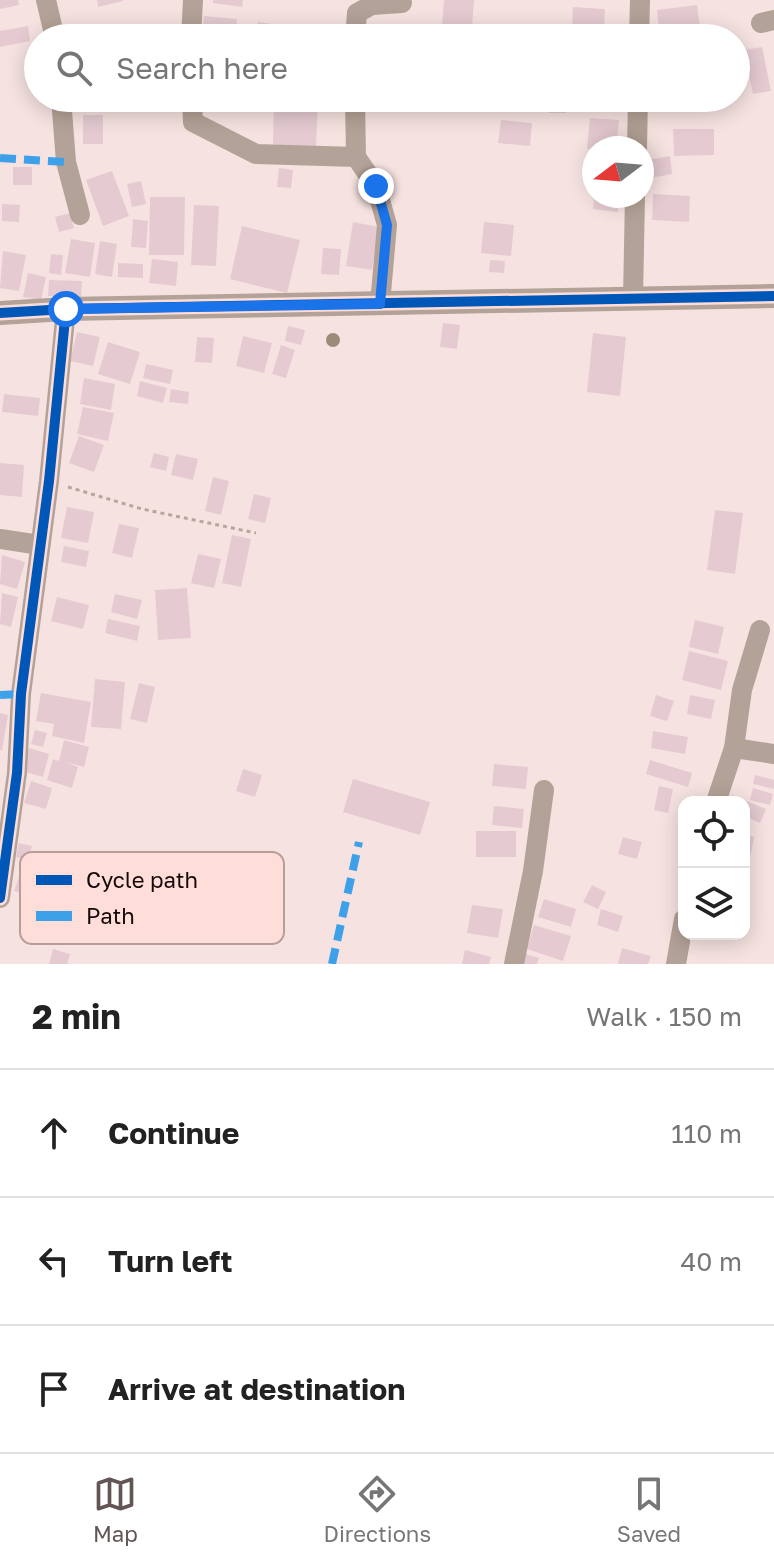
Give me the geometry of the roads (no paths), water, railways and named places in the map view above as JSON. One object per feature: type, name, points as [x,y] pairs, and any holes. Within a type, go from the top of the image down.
[{"type":"street","points":[[46,0],[52,24]]},
{"type":"street","points":[[192,24],[193,0]]},
{"type":"street","points":[[639,24],[640,0]]},
{"type":"street","points":[[356,24],[357,13],[372,5],[402,3]]},
{"type":"street","points":[[62,112],[66,162],[80,215]]},
{"type":"street","points":[[193,112],[193,122],[256,154],[356,157]]},
{"type":"street","points":[[355,112],[356,157],[376,186],[387,225],[380,304]]},
{"type":"street","points":[[637,136],[638,112]]},
{"type":"street","points":[[633,298],[635,208]]},
{"type":"street","points":[[0,313],[66,309],[774,296]]},
{"type":"street","points":[[0,898],[17,773],[21,694],[49,481],[66,309]]},
{"type":"street","points":[[0,539],[40,545]]},
{"type":"street","points":[[718,796],[734,748],[742,690],[760,630]]},
{"type":"street","points":[[734,748],[774,754]]},
{"type":"street","points":[[514,964],[533,871],[544,790]]},
{"type":"street","points":[[676,964],[680,940]]}]
